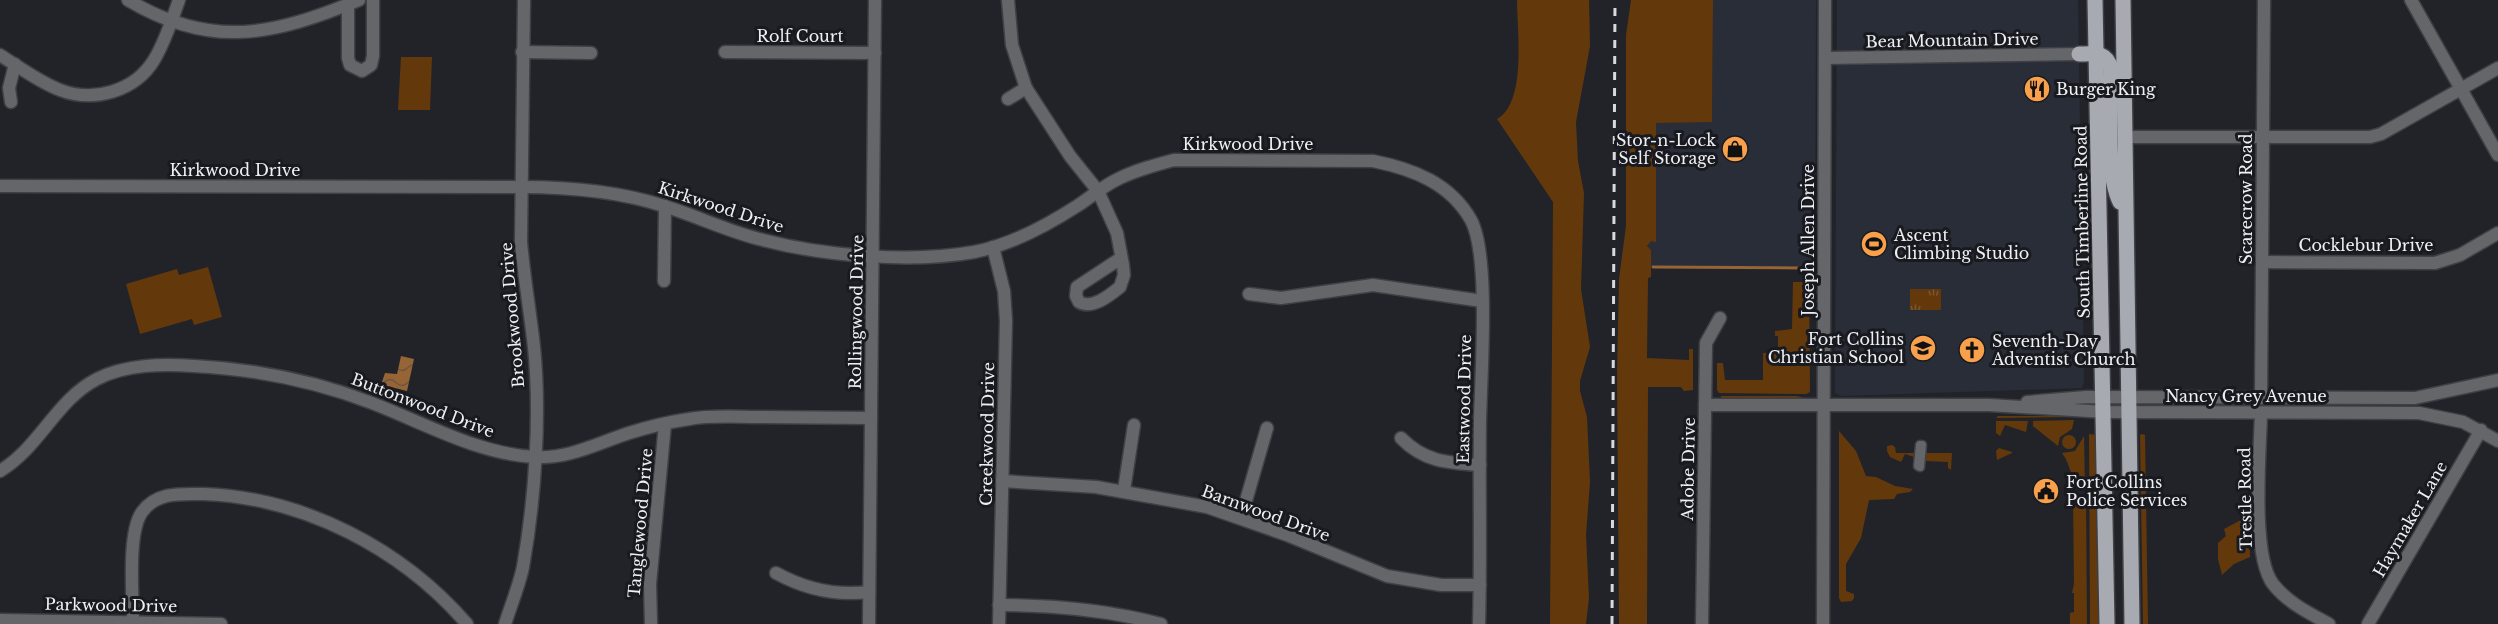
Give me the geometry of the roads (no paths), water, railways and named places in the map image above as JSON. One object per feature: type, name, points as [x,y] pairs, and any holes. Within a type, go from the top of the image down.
[{"type":"main road","name":"South Timberline Road","points":[[2095,0],[2105,405],[2107,624]]},
{"type":"main road","points":[[2123,0],[2132,624]]},
{"type":"main road","points":[[2079,54],[2096,54],[2106,57],[2111,69],[2112,170],[2116,195],[2125,210]]},
{"type":"main road","points":[[2107,574],[2115,604],[2117,624]]},
{"type":"street","points":[[128,0],[171,22],[210,30],[263,31],[313,19],[354,2],[348,58],[350,65],[362,71],[371,65],[373,56],[373,0]]},
{"type":"street","points":[[0,55],[60,90],[89,96],[106,94],[141,75],[155,58],[179,0]]},
{"type":"street","name":"Brookwood Drive","points":[[505,624],[522,568],[534,458],[536,387],[534,346],[523,270],[521,187],[524,0]]},
{"type":"street","name":"Rollingwood Drive","points":[[869,624],[875,0]]},
{"type":"street","points":[[1008,0],[1012,45],[1026,88],[1070,156],[1098,191],[1120,241],[1121,258]]},
{"type":"street","name":"Joseph Allen Drive","points":[[1823,624],[1825,0]]},
{"type":"street","name":"Scarecrow Road","points":[[2261,398],[2264,0]]},
{"type":"street","points":[[2411,0],[2498,154]]},
{"type":"street","points":[[522,52],[591,53]]},
{"type":"street","name":"Rolf Court","points":[[725,52],[875,53]]},
{"type":"street","name":"Bear Mountain Drive","points":[[1825,58],[2079,54]]},
{"type":"street","points":[[11,102],[9,88],[15,64]]},
{"type":"street","points":[[2125,137],[2370,137],[2381,134],[2498,68]]},
{"type":"street","points":[[1008,99],[1026,88]]},
{"type":"street","name":"Kirkwood Drive","points":[[0,186],[585,189],[665,206],[762,240],[834,254],[873,256],[940,256],[993,247],[1018,238],[1043,225],[1098,191],[1144,168],[1174,160],[1373,161],[1401,166],[1419,173],[1441,187]]},
{"type":"street","name":"Eastwood Drive","points":[[1441,187],[1471,221],[1479,246],[1482,301],[1479,624]]},
{"type":"street","points":[[664,281],[665,206]]},
{"type":"street","name":"Cocklebur Drive","points":[[2263,262],[2435,262],[2460,255],[2498,232]]},
{"type":"street","name":"Creekwood Drive","points":[[993,247],[1006,306],[999,624]]},
{"type":"street","points":[[1249,294],[1281,298],[1373,285],[1482,301]]},
{"type":"street","name":"Adobe Drive","points":[[1702,624],[1706,344],[1720,318]]},
{"type":"street","name":"Buttonwood Drive","points":[[0,471],[17,461],[32,446],[70,399],[83,387],[116,371],[163,365],[225,368],[296,380],[356,397],[424,426],[472,443],[534,458],[568,455],[632,432],[690,419],[721,417],[871,418]]},
{"type":"street","name":"Nancy Grey Avenue","points":[[1705,405],[2129,405],[2261,398],[2415,398],[2498,380]]},
{"type":"street","name":"Nancy Grey Avenue","points":[[2129,405],[2261,414],[2419,413],[2454,419],[2481,430],[2498,441]]},
{"type":"street","name":"Trestle Road","points":[[2261,414],[2259,540],[2265,568],[2271,581],[2282,594],[2296,606],[2329,624]]},
{"type":"street","name":"Tanglewood Drive","points":[[651,624],[650,584],[666,424]]},
{"type":"street","points":[[1124,490],[1134,425]]},
{"type":"street","points":[[1241,518],[1267,428]]},
{"type":"street","name":"Haymaker Lane","points":[[2368,624],[2481,430]]},
{"type":"street","points":[[1401,438],[1427,458],[1441,462],[1480,465]]},
{"type":"street","name":"Barnwood Drive","points":[[1002,481],[1124,490],[1207,507],[1241,518],[1387,576],[1441,585],[1480,585]]},
{"type":"street","points":[[134,623],[135,526],[143,510],[152,502],[162,496],[178,494],[211,495],[269,504],[348,532],[414,572],[433,588],[467,624]]},
{"type":"street","points":[[776,573],[791,581],[825,591],[869,592]]},
{"type":"street","points":[[999,605],[1067,608],[1121,615],[1161,624]]},
{"type":"street","name":"Parkwood Drive","points":[[0,620],[221,624]]},
{"type":"water","points":[[401,356],[414,359],[407,391],[387,386],[382,382],[385,373],[397,374]]},
{"type":"waterway","points":[[1653,267],[1805,268]]},
{"type":"railway","points":[[1612,624],[1615,0]]},
{"type":"place","name":"Burger King","points":[[2037,89]]},
{"type":"place","name":"Stor-n-Lock Self Storage","points":[[1735,149]]},
{"type":"place","name":"Ascent Climbing Studio","points":[[1874,244]]},
{"type":"place","name":"Fort Collins Christian School","points":[[1923,348]]},
{"type":"place","name":"Seventh-Day Adventist Church","points":[[1972,350]]},
{"type":"place","name":"Fort Collins Police Services","points":[[2046,491]]}]
